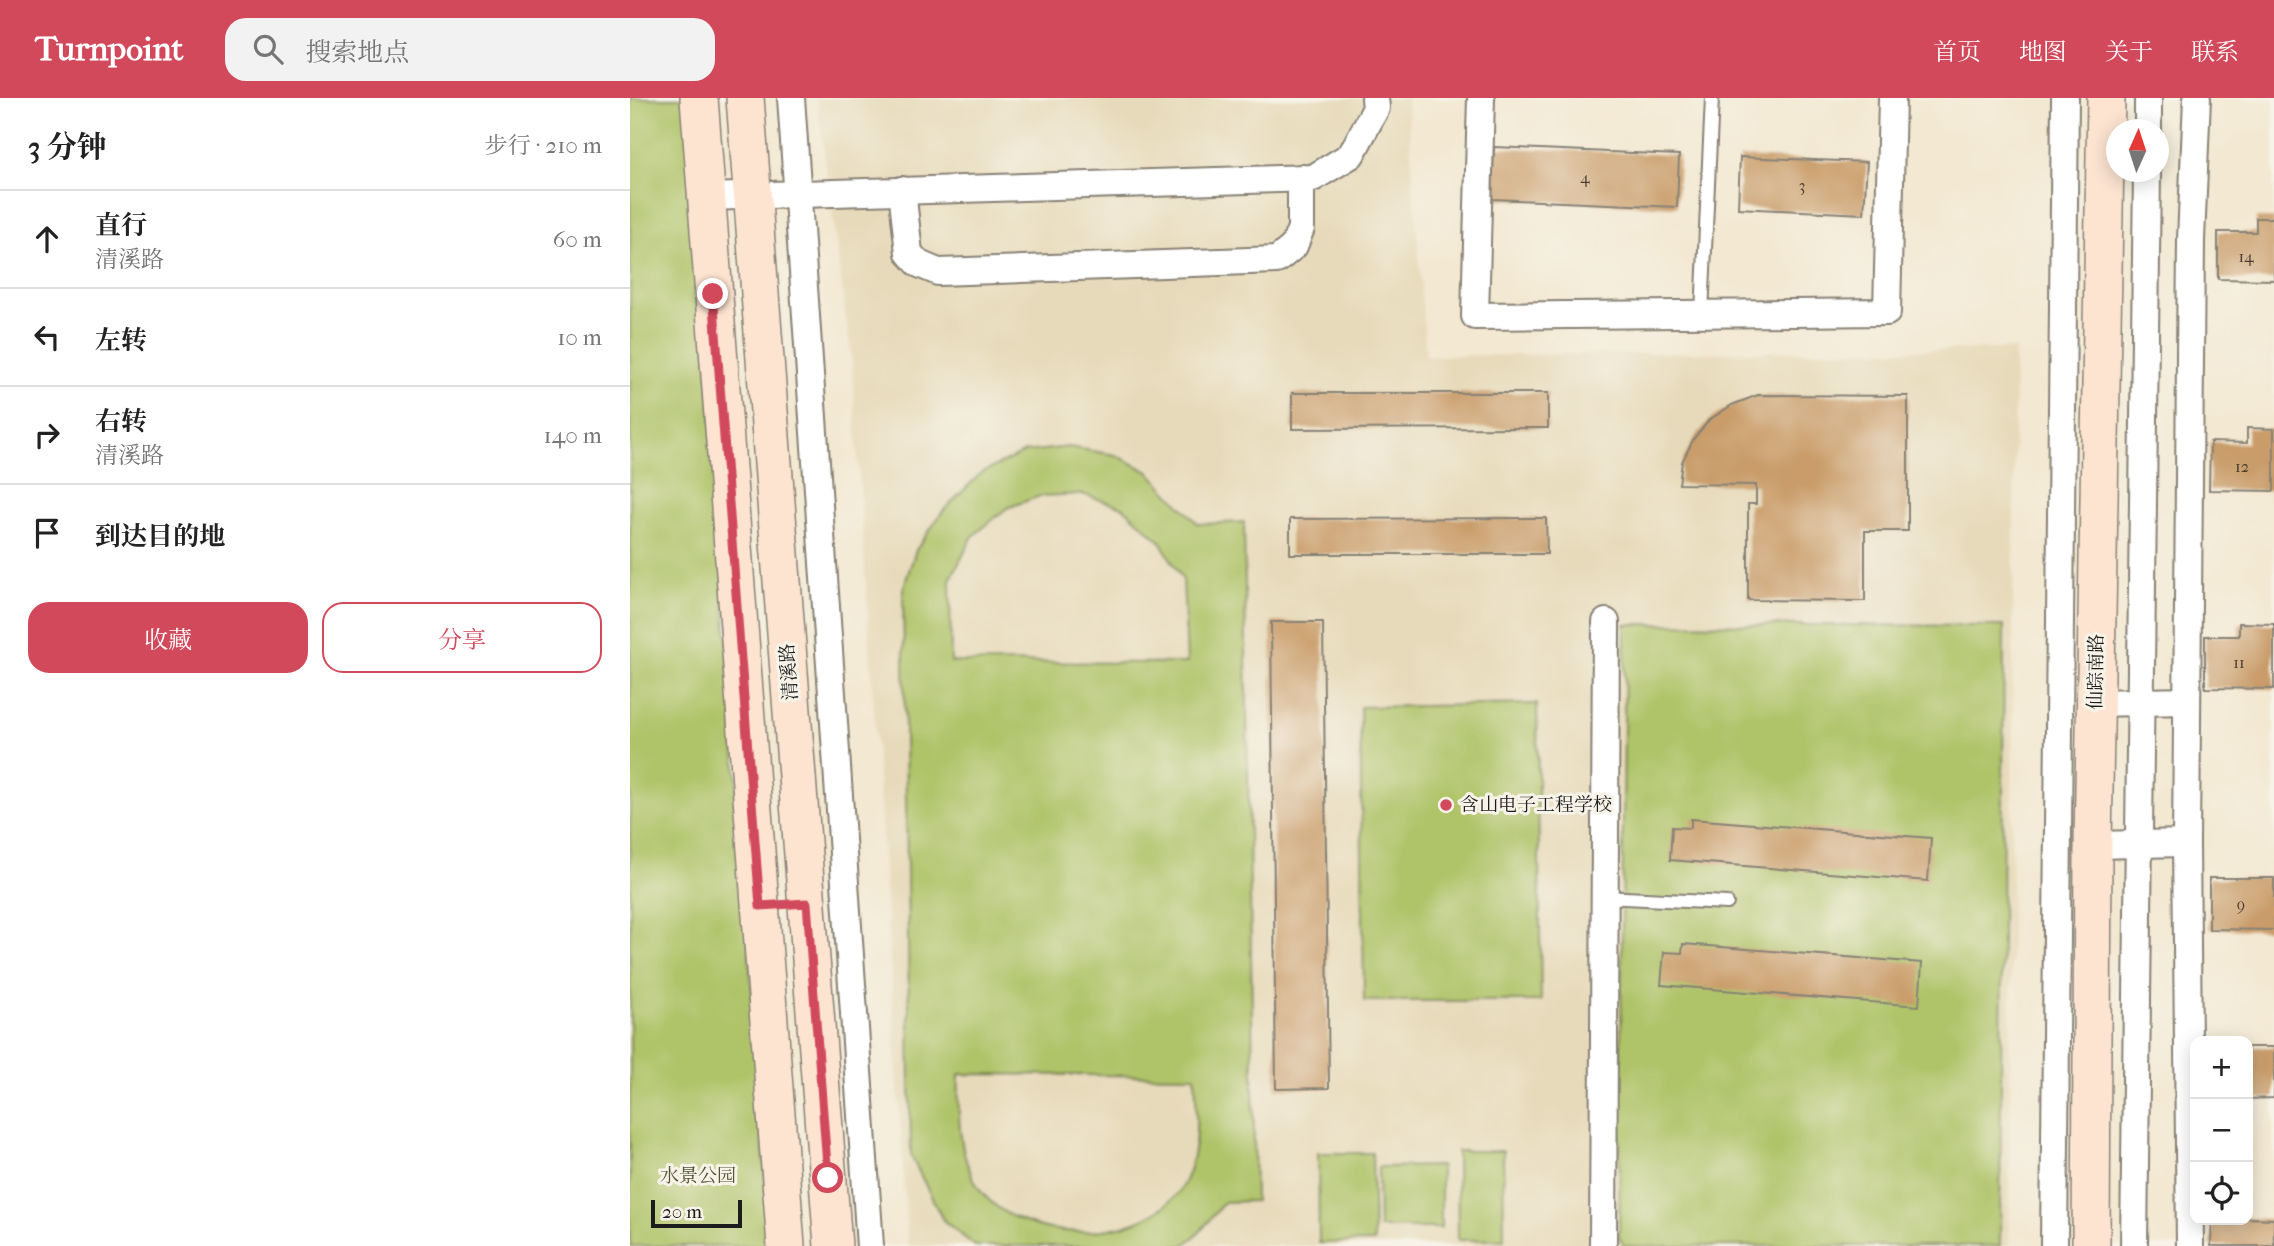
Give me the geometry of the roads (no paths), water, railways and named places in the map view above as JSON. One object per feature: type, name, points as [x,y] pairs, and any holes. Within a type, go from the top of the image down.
[{"type":"main road","points":[[699,98],[786,1246]]},
{"type":"main road","name":"清溪路","points":[[745,98],[833,1246]]},
{"type":"main road","name":"仙踪南路","points":[[2091,1246],[2093,845],[2106,98]]},
{"type":"main road","points":[[760,906],[807,903]]},
{"type":"street","points":[[791,98],[870,1246]]},
{"type":"street","points":[[706,197],[1313,178],[1351,155],[1376,108],[1375,98]]},
{"type":"street","points":[[1481,98],[1475,316],[1887,312],[1892,98]]},
{"type":"street","points":[[2054,1246],[2065,98]]},
{"type":"street","points":[[2148,98],[2148,119]]},
{"type":"street","points":[[2190,1246],[2186,843],[2191,240],[2197,98]]},
{"type":"street","points":[[902,190],[909,253],[919,264],[938,272],[1277,260],[1294,246],[1301,228],[1301,178]]},
{"type":"street","points":[[2134,1246],[2147,182]]},
{"type":"street","points":[[1603,1246],[1606,622]]},
{"type":"street","points":[[2096,703],[2187,701]]},
{"type":"street","points":[[2093,845],[2186,843]]},
{"type":"lane","points":[[1702,314],[1712,98]]},
{"type":"lane","points":[[1604,897],[1727,904]]},
{"type":"place","name":"含山电子工程学校","points":[[1446,805]]},
{"type":"park label","name":"水景公园","points":[[698,1176]]}]
